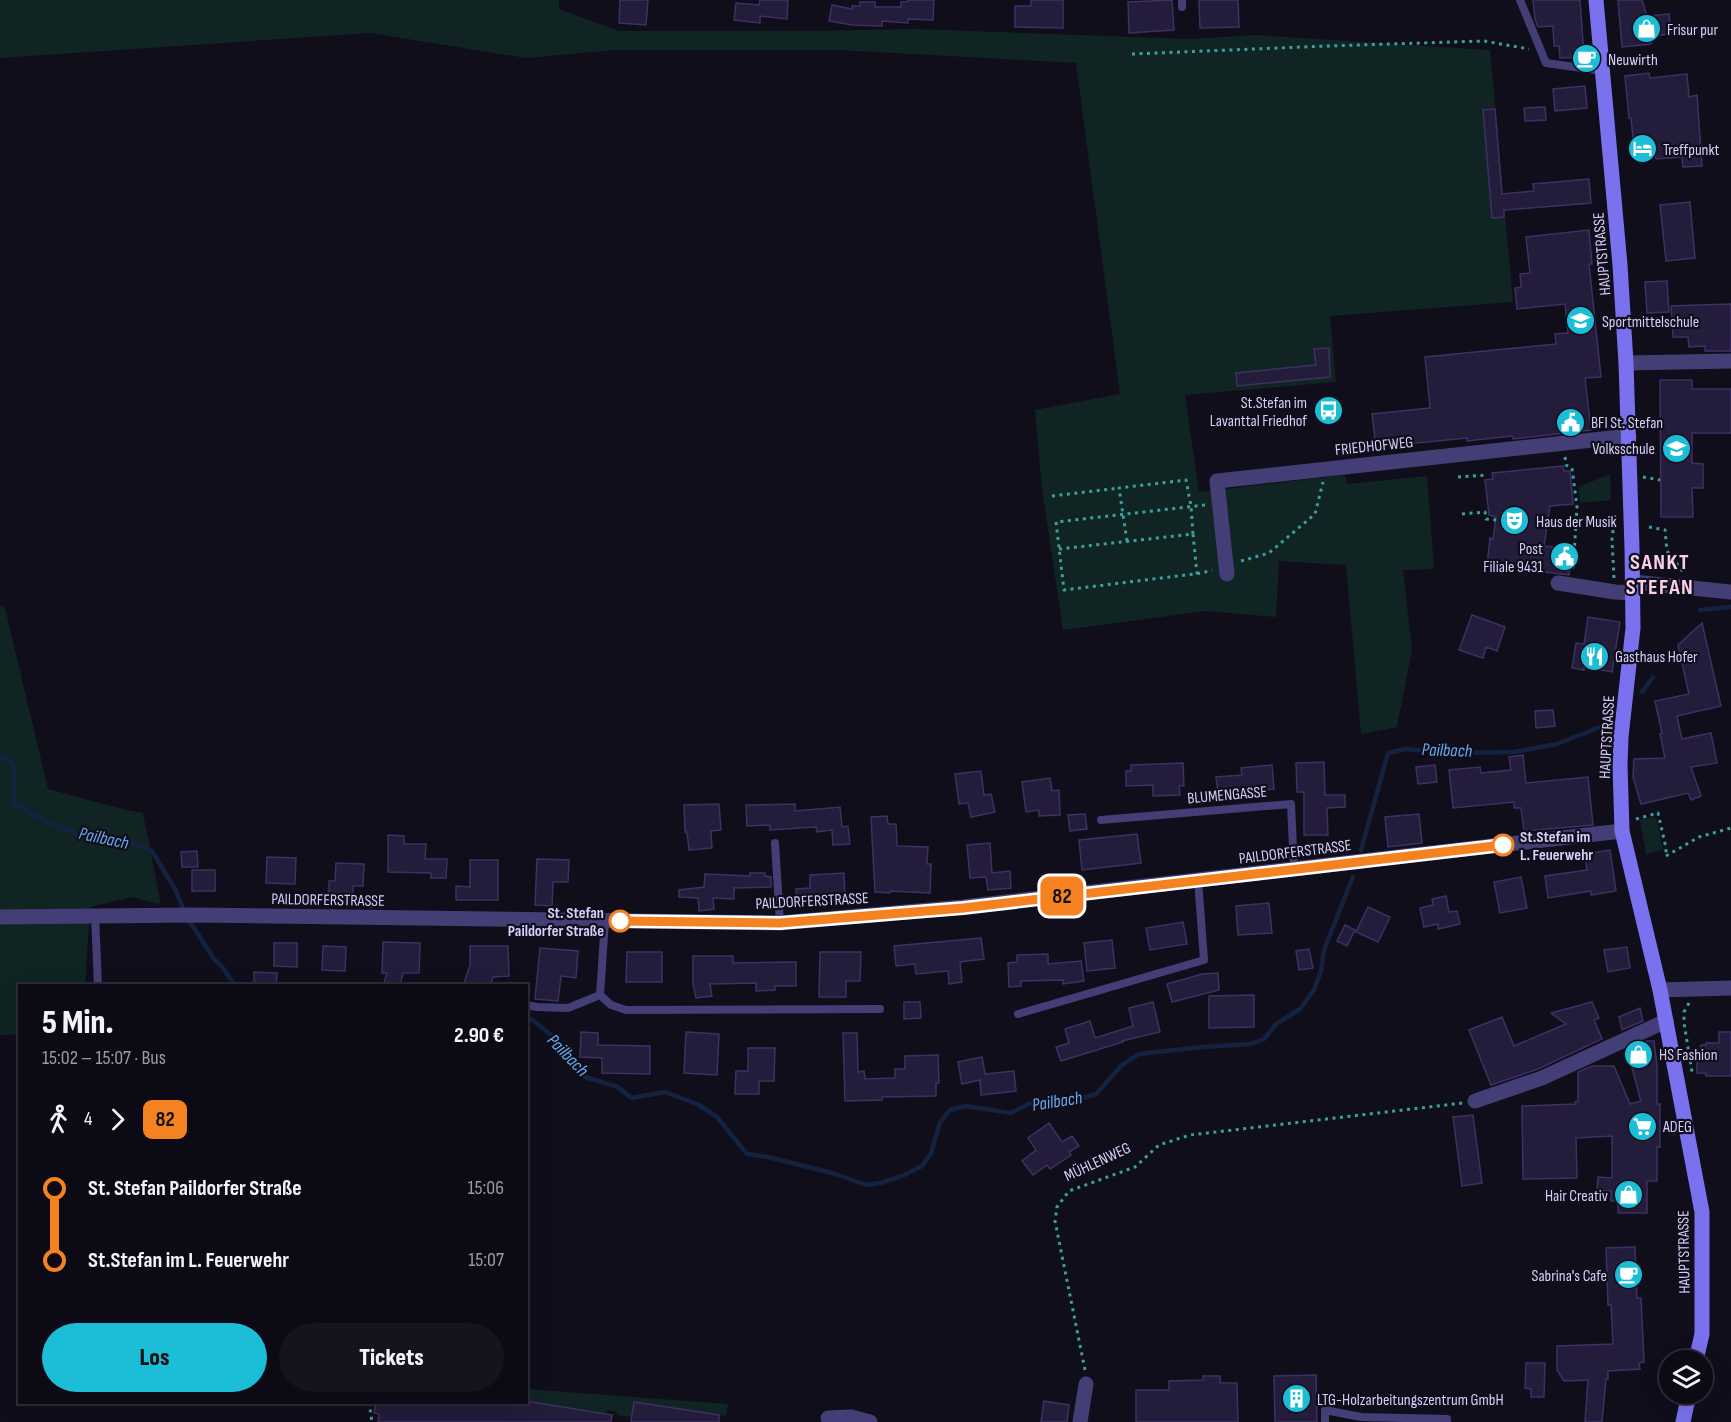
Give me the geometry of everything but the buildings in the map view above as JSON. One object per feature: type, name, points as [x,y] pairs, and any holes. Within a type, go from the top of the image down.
[{"type":"main road","name":"HAUPTSTRASSE","points":[[1596,0],[1620,265],[1629,436],[1633,628],[1621,756],[1622,831],[1660,990],[1702,1212],[1702,1334],[1698,1350]]},
{"type":"main road","points":[[1683,1422],[1687,1404]]},
{"type":"street","points":[[1626,363],[1731,361]]},
{"type":"street","name":"FRIEDHOFWEG","points":[[1226,570],[1217,481],[1629,436]]},
{"type":"street","points":[[1558,583],[1615,592],[1633,587],[1683,587],[1731,592]]},
{"type":"street","name":"PAILDORFERSTRASSE","points":[[0,917],[192,915],[780,923],[963,908],[1622,831]]},
{"type":"street","points":[[1660,990],[1731,988]]},
{"type":"street","points":[[1475,1101],[1542,1078],[1666,1022]]},
{"type":"street","points":[[1080,1422],[1086,1384]]},
{"type":"street","points":[[828,1418],[851,1418],[870,1422]]},
{"type":"lane","points":[[1520,0],[1546,63],[1603,72]]},
{"type":"lane","name":"BLUMENGASSE","points":[[1101,820],[1291,804],[1294,869]]},
{"type":"lane","points":[[775,843],[780,923]]},
{"type":"lane","points":[[1018,1014],[1204,960],[1198,880]]},
{"type":"lane","points":[[95,916],[98,984]]},
{"type":"lane","points":[[600,995],[605,921]]},
{"type":"lane","points":[[528,1005],[568,1008],[600,995]]},
{"type":"lane","points":[[600,995],[611,1005],[626,1010],[880,1009]]},
{"type":"lane","points":[[1325,1422],[1325,1410],[1361,1417],[1447,1419],[1447,1422]]},
{"type":"path","points":[[1132,54],[1484,42],[1540,50]]},
{"type":"path","points":[[1564,453],[1566,465],[1572,468],[1577,507],[1575,556]]},
{"type":"path","points":[[1219,503],[1056,522],[1064,590],[1226,570],[1269,553],[1315,514],[1326,468]]},
{"type":"path","points":[[1458,477],[1487,475]]},
{"type":"path","points":[[1630,477],[1660,480]]},
{"type":"path","points":[[1052,496],[1186,480],[1191,506],[1197,574]]},
{"type":"path","points":[[1119,488],[1127,541]]},
{"type":"path","points":[[1615,505],[1612,540],[1615,592]]},
{"type":"path","points":[[1462,514],[1485,512],[1486,519],[1496,520]]},
{"type":"path","points":[[1649,527],[1665,530],[1667,551],[1684,574],[1683,587]]},
{"type":"path","points":[[1059,549],[1193,534]]},
{"type":"path","points":[[1666,856],[1699,837],[1731,828]]},
{"type":"path","name":"MÜHLENWEG","points":[[1086,1384],[1055,1221],[1057,1207],[1069,1191],[1135,1167],[1159,1145],[1190,1135],[1475,1101]]},
{"type":"path","points":[[369,1404],[372,1422]]},
{"type":"green space","points":[[0,0],[559,0],[559,9],[619,31],[915,29],[1191,39],[1256,35],[1490,50],[1513,302],[1330,316],[1336,382],[1185,395],[1199,492],[1345,475],[1347,484],[1427,476],[1434,569],[1403,570],[1412,650],[1397,727],[1361,734],[1346,565],[1279,561],[1276,617],[1205,611],[1063,630],[1042,489],[1035,410],[1120,394],[1076,63],[839,50],[615,50],[526,58],[370,33],[0,58]]},
{"type":"green space","points":[[1610,474],[1611,500],[1580,503],[1578,487]]},
{"type":"green space","points":[[0,605],[5,608],[48,789],[143,813],[161,905],[132,897],[90,907],[85,984],[18,984],[18,1034],[0,1035]]},
{"type":"green space","points":[[1656,817],[1663,850],[1646,854],[1640,820]]},
{"type":"green space","points":[[528,1389],[728,1404],[726,1416],[634,1402],[632,1417],[617,1415],[617,1412],[607,1410],[607,1414],[528,1401]]},
{"type":"waterway","name":"Pailbach","points":[[1700,610],[1731,607]]},
{"type":"waterway","name":"Pailbach","points":[[1642,692],[1653,677]]},
{"type":"waterway","name":"Pailbach","points":[[1361,850],[1388,753],[1406,749],[1452,753],[1514,752],[1557,744],[1603,726]]},
{"type":"waterway","name":"Pailbach","points":[[0,757],[10,760],[15,772],[13,802],[44,821],[92,839],[108,837],[129,841],[152,851],[176,891],[183,908]]},
{"type":"waterway","name":"Pailbach","points":[[528,1019],[556,1039],[564,1053],[585,1077],[618,1087],[631,1098],[665,1092],[697,1104],[716,1116],[747,1154],[836,1174],[866,1185],[880,1183],[922,1166],[931,1153],[940,1122],[950,1110],[965,1106],[1011,1113],[1029,1104],[1053,1100],[1072,1101],[1096,1094],[1122,1065],[1139,1054],[1251,1044],[1264,1039],[1276,1024],[1300,1009],[1314,990],[1321,971],[1324,950],[1353,877]]},
{"type":"waterway","name":"Pailbach","points":[[188,919],[234,984]]},
{"type":"bus line","name":"82","points":[[620,921],[780,923],[963,908],[1503,845]]},
{"type":"place","name":"Frisur pur","points":[[1646,29]]},
{"type":"place","name":"Neuwirth","points":[[1587,59]]},
{"type":"place","name":"Treffpunkt","points":[[1642,149]]},
{"type":"place","name":"Sportmittelschule","points":[[1581,321]]},
{"type":"place","name":"St.Stefan im Lavanttal Friedhof","points":[[1328,411]]},
{"type":"place","name":"BFI St. Stefan","points":[[1570,422]]},
{"type":"place","name":"Volksschule","points":[[1676,448]]},
{"type":"place","name":"Haus der Musik","points":[[1515,521]]},
{"type":"place","name":"Post Filiale 9431","points":[[1564,557]]},
{"type":"place","name":"Gasthaus Hofer","points":[[1594,656]]},
{"type":"place","name":"St.Stefan im L. Feuerwehr","points":[[1503,845]]},
{"type":"place","name":"St. Stefan Paildorfer Straße","points":[[620,921]]},
{"type":"place","name":"HS Fashion","points":[[1638,1054]]},
{"type":"place","name":"ADEG","points":[[1642,1126]]},
{"type":"place","name":"Hair Creativ","points":[[1629,1195]]},
{"type":"place","name":"Sabrina's Cafe","points":[[1628,1275]]},
{"type":"place","name":"LTG-Holzarbeitungszentrum GmbH","points":[[1296,1399]]},
{"type":"district","name":"SANKT STEFAN","points":[[1660,574]]}]
